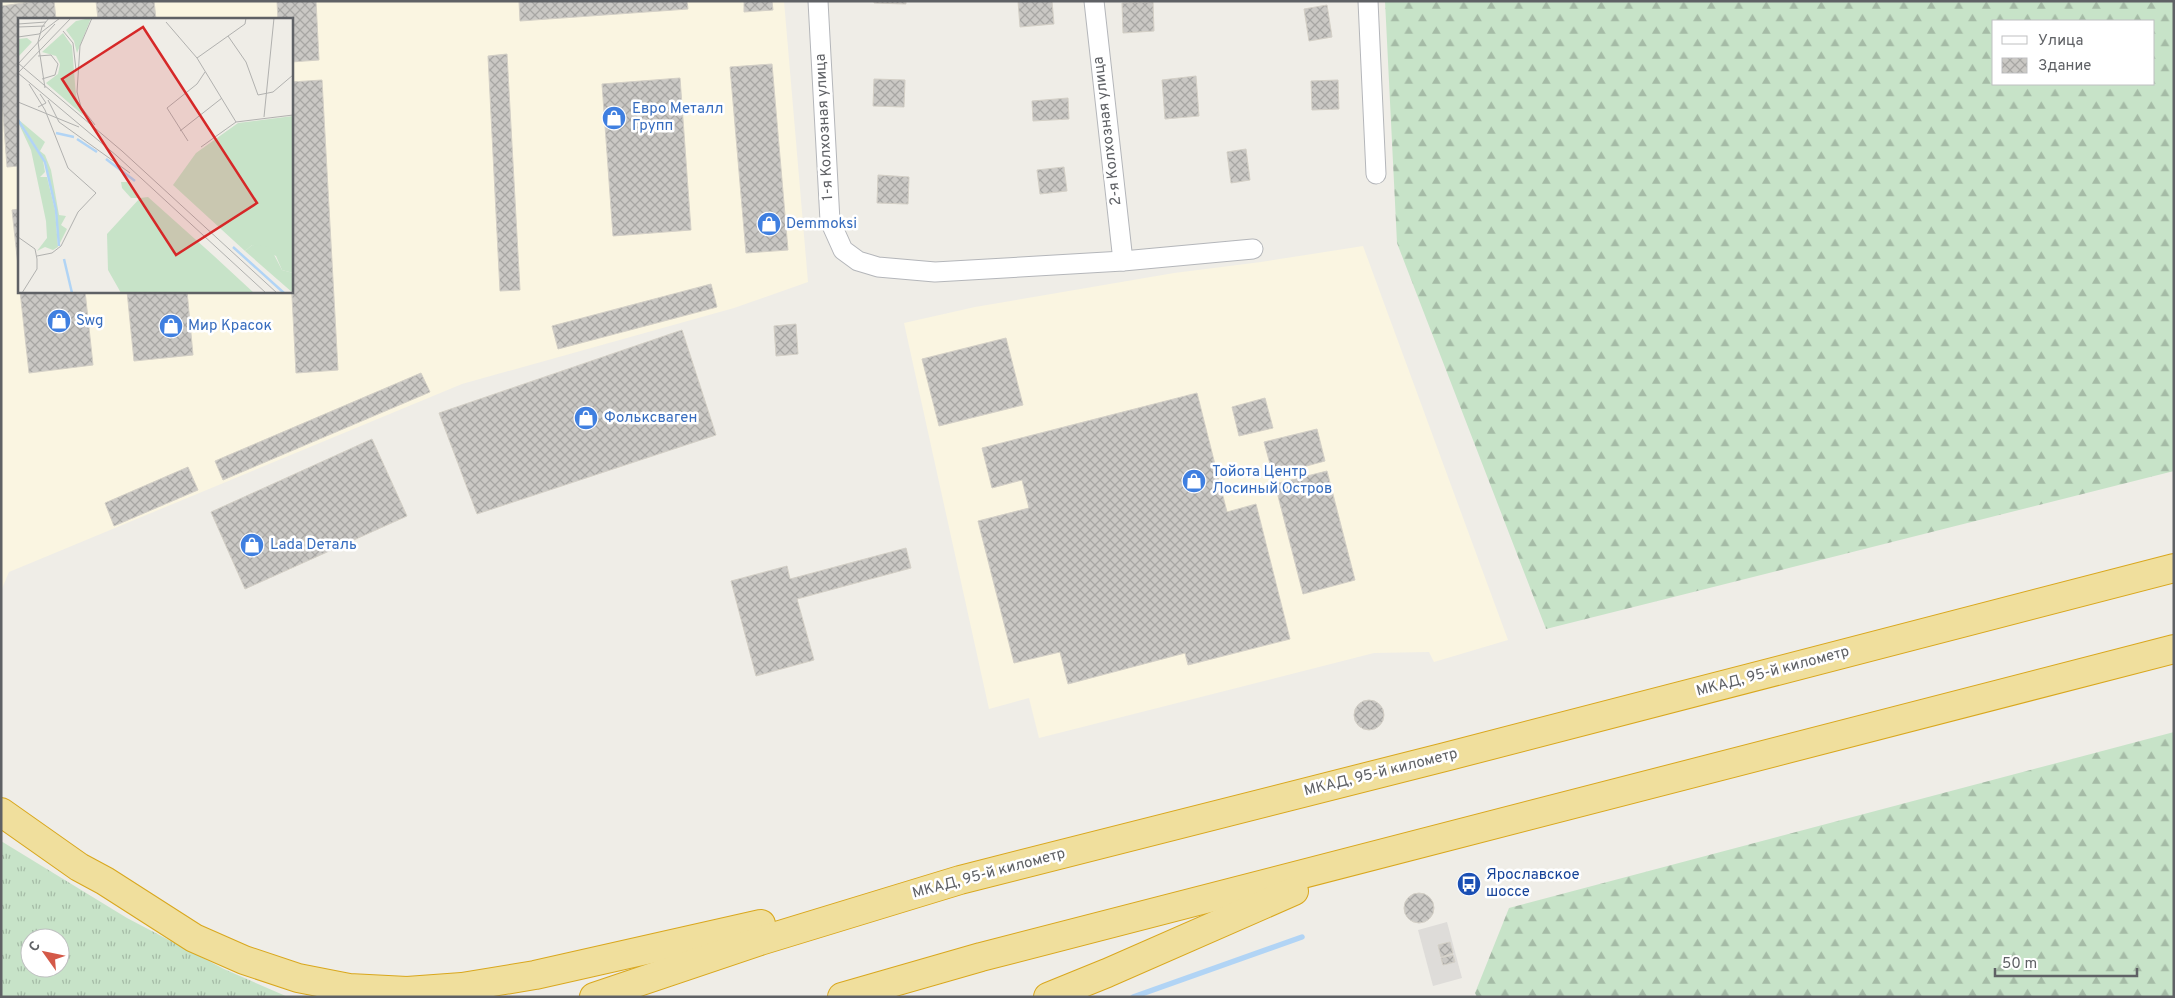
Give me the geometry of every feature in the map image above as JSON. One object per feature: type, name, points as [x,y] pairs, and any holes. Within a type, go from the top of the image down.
[{"type":"highway","name":"МКАД, 95-й километр","points":[[594,997],[760,941],[960,880],[2174,568]]},
{"type":"highway","points":[[842,997],[981,957],[2174,650]]},
{"type":"highway","points":[[1,812],[79,867],[105,881],[194,938],[244,960],[298,978],[350,988],[407,991],[462,987],[535,975],[960,880]]},
{"type":"highway","points":[[1048,997],[1366,859]]},
{"type":"street","name":"1-я Колхозная улица","points":[[818,1],[830,221],[843,250],[858,262],[878,267],[935,272],[1123,262]]},
{"type":"street","name":"2-я Колхозная улица","points":[[1094,1],[1123,262]]},
{"type":"street","points":[[1368,1],[1376,174]]},
{"type":"street","points":[[1123,262],[1252,249]]},
{"type":"shaded area","points":[[1,1],[784,1],[808,282],[734,308],[462,384],[9,572],[1,591]]},
{"type":"shaded area","name":"Тойота Центр Лосиный Остров","points":[[1363,246],[1508,640],[1434,662],[1429,652],[1374,653],[1039,738],[1029,698],[989,709],[904,323],[975,307],[1174,273]]},
{"type":"shaded area","points":[[1447,922],[1462,978],[1433,986],[1418,930]]},
{"type":"green space","points":[[1385,1],[2174,1],[2174,471],[1546,629],[1397,243]]},
{"type":"green space","points":[[2174,732],[2174,997],[1477,997],[1475,993],[1509,908]]},
{"type":"green space","points":[[1,841],[127,918],[224,969],[288,997],[1,997]]},
{"type":"building","points":[[38,1],[54,1],[56,18],[18,18],[18,166],[7,167],[1,87],[1,6]]},
{"type":"building","points":[[96,1],[154,1],[156,18],[98,18]]},
{"type":"building","points":[[277,1],[316,1],[319,60],[292,62],[292,18],[278,18]]},
{"type":"building","points":[[519,1],[687,1],[688,9],[520,21]]},
{"type":"building","points":[[744,1],[772,1],[773,10],[744,12]]},
{"type":"building","points":[[874,1],[906,1],[906,4],[874,3]]},
{"type":"building","points":[[1018,1],[1052,1],[1054,24],[1020,27]]},
{"type":"building","points":[[1153,2],[1154,31],[1123,33],[1122,3]]},
{"type":"building","points":[[1327,5],[1332,37],[1309,41],[1304,9]]},
{"type":"building","points":[[507,54],[520,290],[500,291],[488,56]]},
{"type":"building","points":[[772,64],[788,250],[746,253],[730,67]]},
{"type":"building","points":[[1196,76],[1199,116],[1165,119],[1162,80]]},
{"type":"building","points":[[680,78],[691,230],[613,236],[602,84]]},
{"type":"building","points":[[874,79],[905,80],[904,107],[873,106]]},
{"type":"building","points":[[322,80],[338,370],[296,373],[292,292],[292,82]]},
{"type":"building","points":[[1338,80],[1339,109],[1312,110],[1311,81]]},
{"type":"building","points":[[1068,98],[1069,119],[1033,121],[1032,101]]},
{"type":"building","points":[[1246,149],[1250,180],[1231,183],[1227,152]]},
{"type":"building","points":[[1064,167],[1067,191],[1040,194],[1037,170]]},
{"type":"building","points":[[878,175],[909,177],[908,204],[877,203]]},
{"type":"building","points":[[18,209],[18,266],[12,210]]},
{"type":"building","points":[[711,284],[717,307],[558,349],[552,326]]},
{"type":"building","points":[[20,292],[85,292],[93,365],[29,373]]},
{"type":"building","points":[[127,292],[187,292],[193,355],[134,361]]},
{"type":"building","points":[[796,324],[798,354],[776,356],[774,326]]},
{"type":"building","points":[[682,330],[716,435],[477,514],[439,413]]},
{"type":"building","points":[[1006,338],[1023,405],[939,426],[922,359]]},
{"type":"building","points":[[421,373],[430,392],[223,480],[215,461]]},
{"type":"building","points":[[1197,393],[1227,512],[1256,504],[1290,639],[1188,665],[1185,653],[1068,684],[1060,652],[1014,663],[978,521],[1029,508],[1022,480],[992,488],[982,448]]},
{"type":"building","points":[[1265,398],[1273,428],[1239,436],[1232,407]]},
{"type":"building","points":[[1317,429],[1325,461],[1273,475],[1264,442]]},
{"type":"building","points":[[372,439],[407,516],[245,589],[211,512]]},
{"type":"building","points":[[188,467],[198,490],[114,526],[105,503]]},
{"type":"building","points":[[1327,471],[1355,580],[1303,594],[1275,484]]},
{"type":"building","points":[[906,548],[911,568],[797,599],[814,660],[756,676],[731,581],[787,566],[790,579]]},
{"type":"building","points":[[1369,700],[1380,704],[1384,715],[1380,726],[1369,730],[1358,726],[1354,715],[1358,704]]},
{"type":"building","points":[[1419,893],[1430,897],[1434,908],[1430,919],[1419,923],[1408,919],[1404,908],[1408,897]]},
{"type":"building","points":[[1450,942],[1453,953],[1441,957],[1438,945]]},
{"type":"building","points":[[1453,955],[1455,962],[1443,965],[1441,958]]},
{"type":"waterway","points":[[1133,997],[1302,937]]},
{"type":"place","name":"Евро Металл Групп","points":[[614,118]]},
{"type":"place","name":"Demmoksi","points":[[769,224]]},
{"type":"place","name":"Swg","points":[[59,321]]},
{"type":"place","name":"Мир Красок","points":[[171,326]]},
{"type":"place","name":"Фольксваген","points":[[586,418]]},
{"type":"place","name":"Тойота Центр Лосиный Остров","points":[[1194,481]]},
{"type":"place","name":"Lada Dеталь","points":[[252,545]]},
{"type":"place","name":"Ярославское шоссе","points":[[1469,884]]}]
